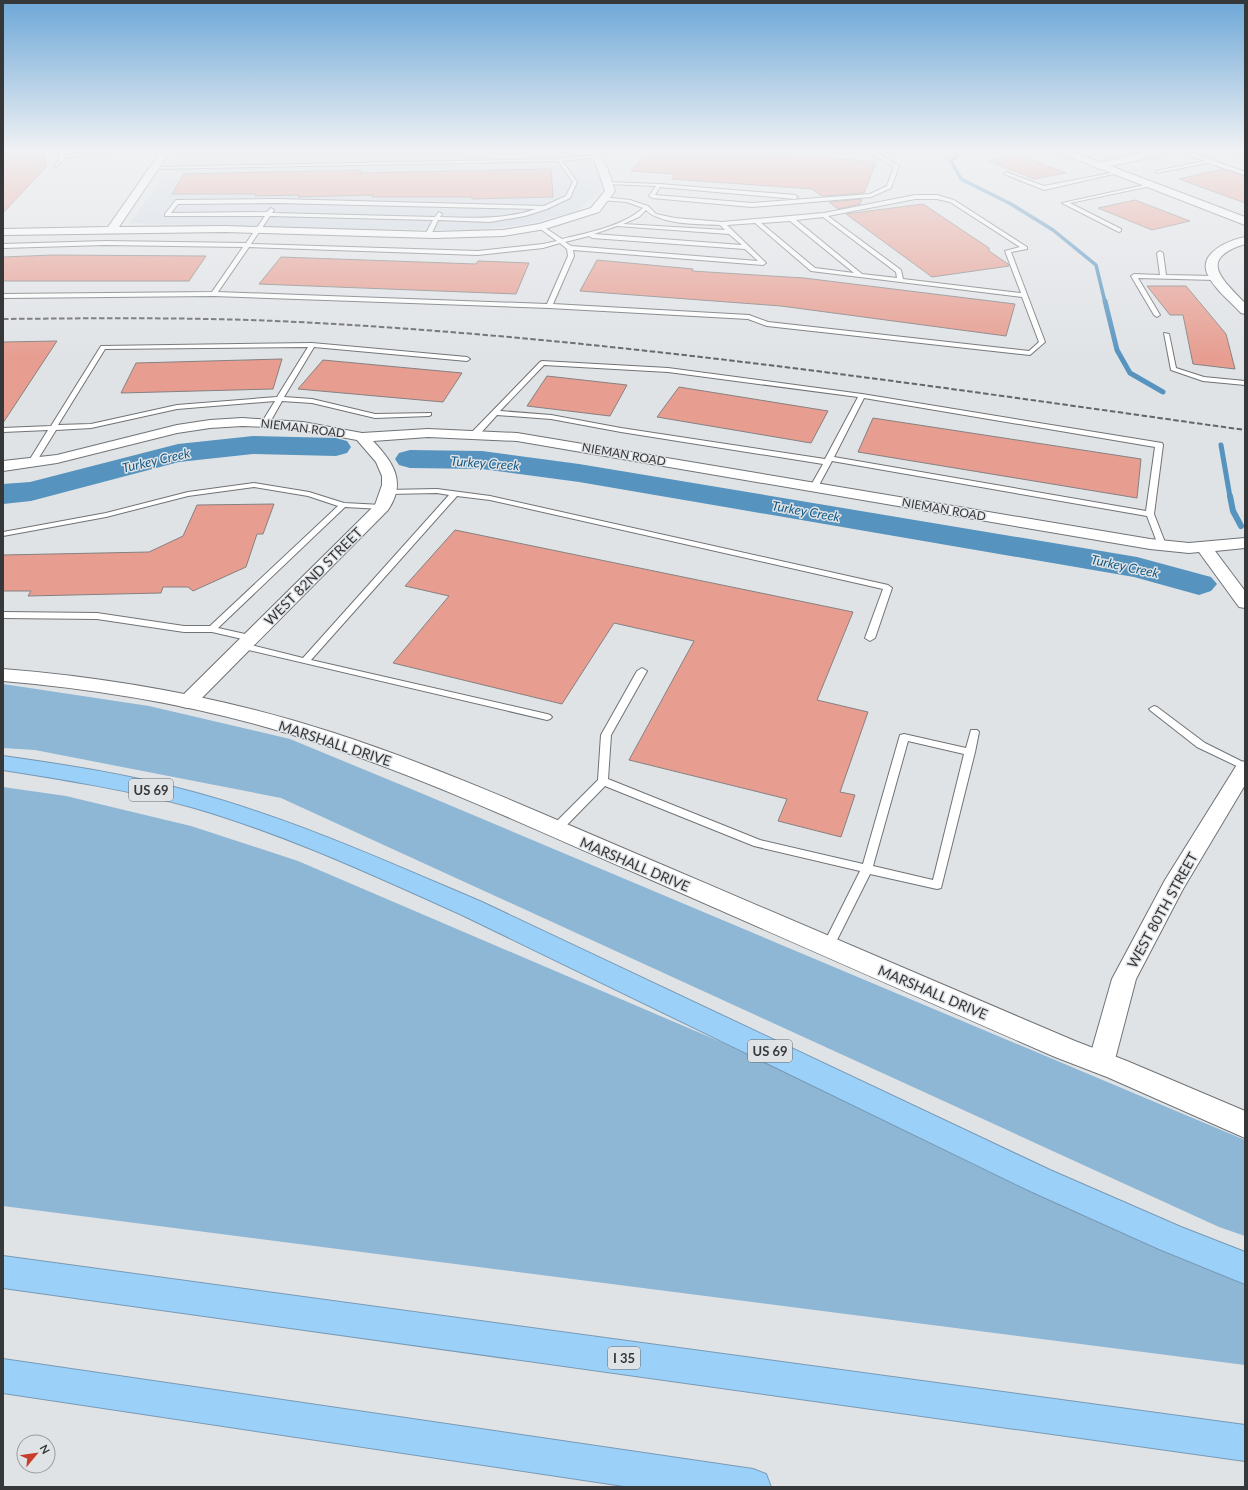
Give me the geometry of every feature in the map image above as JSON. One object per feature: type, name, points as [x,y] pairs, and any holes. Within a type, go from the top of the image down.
[{"type":"highway","name":"US 69","points":[[3,763],[65,772],[135,786],[218,808],[295,834],[384,870],[473,909],[1039,1180],[1170,1238],[1245,1268]]},
{"type":"highway","name":"I 35","points":[[3,1272],[1245,1443]]},
{"type":"highway","points":[[3,1376],[753,1487]]},
{"type":"street","points":[[112,230],[119,220]]},
{"type":"street","points":[[3,232],[257,230],[428,235],[504,233],[541,227],[565,220]]},
{"type":"street","points":[[1245,240],[1231,244],[1219,250],[1214,258],[1212,266],[1216,278],[1245,310]]},
{"type":"street","name":"NIEMAN ROAD","points":[[3,466],[31,464],[58,459],[194,426],[242,422],[266,422],[303,426],[362,437],[428,433],[475,434],[557,443],[1162,545],[1204,547],[1245,543]]},
{"type":"street","name":"WEST 82ND STREET","points":[[187,702],[382,507],[389,492],[390,480],[388,472],[383,463],[362,437]]},
{"type":"street","points":[[1204,547],[1245,603]]},
{"type":"street","name":"MARSHALL DRIVE","points":[[3,675],[91,684],[187,702],[254,717],[324,738],[404,766],[556,829],[1065,1049],[1245,1125]]},
{"type":"street","name":"WEST 80TH STREET","points":[[1101,1063],[1124,979],[1173,886],[1245,767]]},
{"type":"lane","points":[[214,294],[265,220]]},
{"type":"lane","points":[[428,235],[435,220]]},
{"type":"lane","points":[[477,220],[493,220]]},
{"type":"lane","points":[[3,246],[105,243],[478,253],[543,246],[584,236],[629,220]]},
{"type":"lane","points":[[673,220],[722,224],[785,220]]},
{"type":"lane","points":[[792,220],[860,275]]},
{"type":"lane","points":[[830,220],[899,271],[900,280]]},
{"type":"lane","points":[[3,296],[214,294],[549,306],[749,317],[767,324],[1030,353],[1042,342],[1008,250],[1025,248],[982,220]]},
{"type":"lane","points":[[1098,220],[1119,230]]},
{"type":"lane","points":[[757,222],[813,270],[1024,295]]},
{"type":"lane","points":[[541,227],[570,248],[763,263],[722,224]]},
{"type":"lane","points":[[616,225],[731,232]]},
{"type":"lane","points":[[584,236],[747,247]]},
{"type":"lane","points":[[549,306],[571,256],[570,248]]},
{"type":"lane","points":[[1160,253],[1163,277]]},
{"type":"lane","points":[[1157,315],[1134,276],[1216,278]]},
{"type":"lane","points":[[1166,334],[1173,369],[1203,379],[1245,383]]},
{"type":"lane","points":[[266,422],[312,345]]},
{"type":"lane","points":[[31,464],[103,347],[312,345],[467,359]]},
{"type":"lane","points":[[475,434],[542,363],[668,370],[862,396],[1159,445],[1150,514],[1162,545]]},
{"type":"lane","points":[[814,487],[862,396]]},
{"type":"lane","points":[[3,430],[91,426],[177,407],[239,400],[280,399],[312,401],[375,416],[429,414]]},
{"type":"lane","points":[[495,413],[551,417],[621,430],[828,460],[1150,514]]},
{"type":"lane","points":[[3,534],[106,515],[188,494],[254,485],[309,494],[343,505],[382,507]]},
{"type":"lane","points":[[389,492],[437,491],[490,498],[888,588],[870,638]]},
{"type":"lane","points":[[305,661],[455,493]]},
{"type":"lane","points":[[212,629],[343,505]]},
{"type":"lane","points":[[3,615],[97,616],[184,629],[212,629],[305,661],[547,717]]},
{"type":"lane","points":[[556,829],[603,781],[606,735],[642,671]]},
{"type":"lane","points":[[1154,709],[1201,745],[1245,767]]},
{"type":"lane","points":[[603,781],[758,843],[937,885],[974,732]]},
{"type":"lane","points":[[828,947],[867,869],[904,737],[970,752]]},
{"type":"shaded area","points":[[133,220],[545,220],[523,225],[475,230],[353,229],[130,223]]},
{"type":"shaded area","points":[[3,684],[149,706],[290,739],[1245,1140],[1245,1236],[1219,1227],[281,798],[35,750],[3,748]]},
{"type":"shaded area","points":[[3,787],[66,796],[191,826],[298,861],[1245,1266],[1245,1365],[3,1206]]},
{"type":"building","points":[[854,220],[946,220],[989,248],[989,251],[1009,266],[932,277]]},
{"type":"building","points":[[1126,220],[1186,220],[1190,221],[1152,230]]},
{"type":"building","points":[[53,255],[206,256],[189,281],[3,281],[3,257]]},
{"type":"building","points":[[281,257],[476,264],[478,261],[529,263],[516,294],[259,284]]},
{"type":"building","points":[[597,260],[693,269],[692,271],[804,278],[1015,304],[1006,336],[781,306],[580,291]]},
{"type":"building","points":[[1147,286],[1186,286],[1226,334],[1235,369],[1193,364],[1183,315],[1170,315]]},
{"type":"building","points":[[57,341],[3,423],[3,342]]},
{"type":"building","points":[[282,359],[273,389],[121,393],[136,363]]},
{"type":"building","points":[[323,360],[462,373],[443,402],[298,389]]},
{"type":"building","points":[[547,376],[627,385],[610,416],[527,406]]},
{"type":"building","points":[[679,387],[828,411],[811,443],[657,417]]},
{"type":"building","points":[[873,418],[1141,459],[1137,498],[858,452]]},
{"type":"building","points":[[274,504],[263,534],[257,534],[246,567],[193,591],[188,587],[163,587],[161,593],[28,596],[31,591],[3,591],[3,555],[149,552],[183,536],[197,505]]},
{"type":"building","points":[[455,530],[853,612],[817,700],[868,712],[840,792],[855,795],[841,837],[778,821],[787,799],[629,760],[694,641],[614,623],[562,704],[393,663],[449,596],[405,586]]},
{"type":"waterway","points":[[1036,220],[1053,230],[1096,265],[1105,302]]},
{"type":"waterway","points":[[1105,301],[1117,350],[1130,373],[1163,392]]},
{"type":"waterway","name":"Turkey Creek","points":[[3,494],[31,491],[178,453],[253,445],[336,447]]},
{"type":"waterway","points":[[1221,445],[1230,497]]},
{"type":"waterway","name":"Turkey Creek","points":[[410,459],[482,460],[579,473],[1137,567],[1199,584]]},
{"type":"waterway","points":[[1230,496],[1233,511],[1241,526]]},
{"type":"railway","points":[[3,319],[160,318],[278,321],[434,331],[550,341],[782,367],[1245,430]]}]
